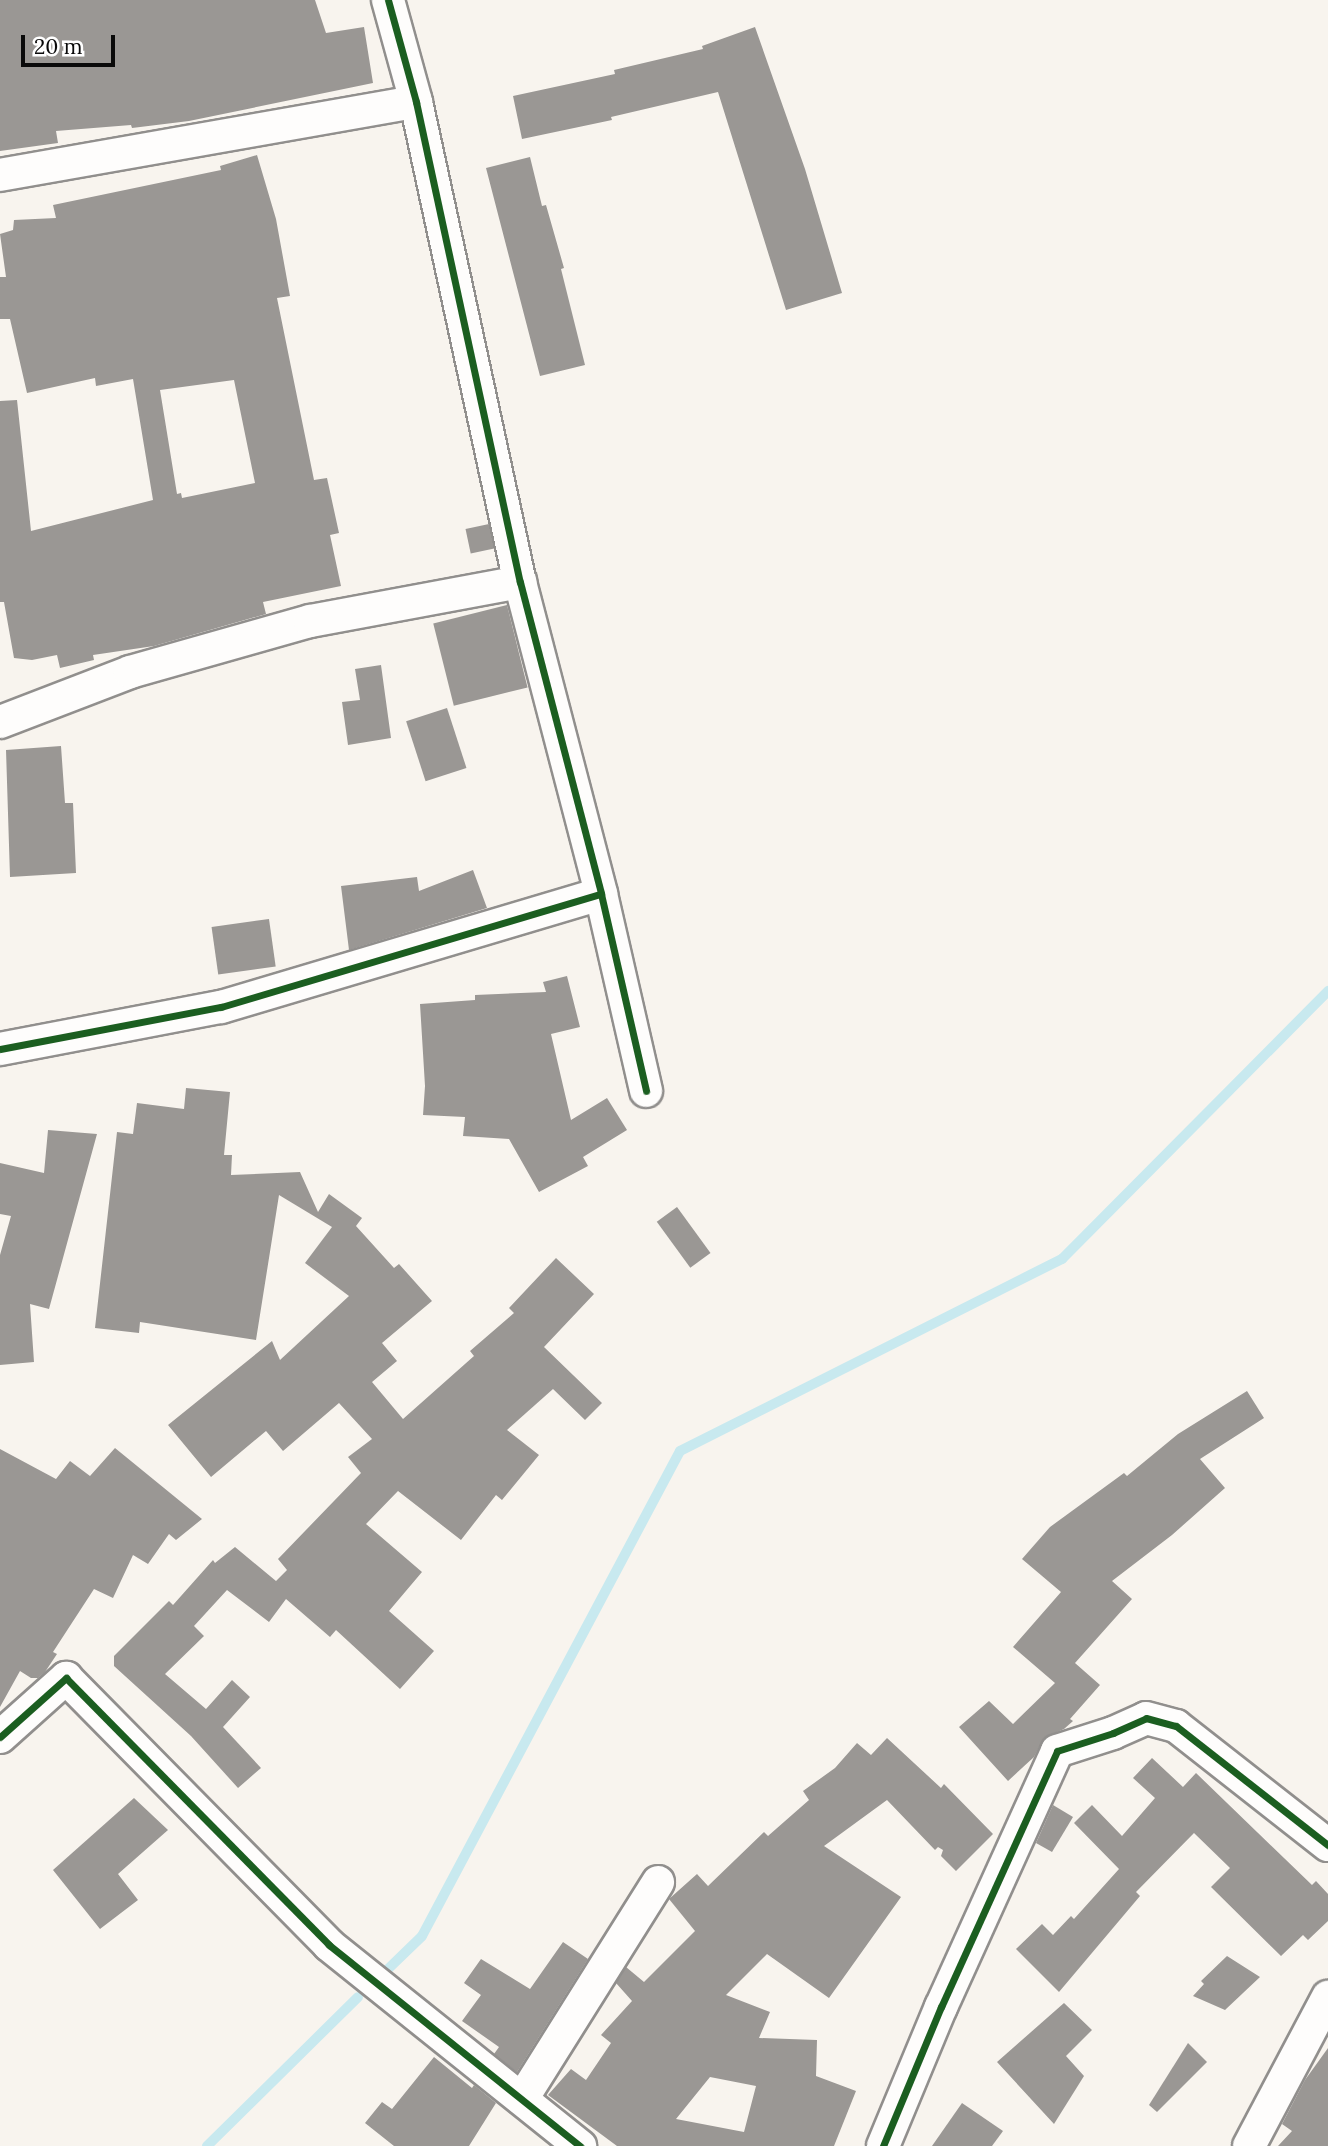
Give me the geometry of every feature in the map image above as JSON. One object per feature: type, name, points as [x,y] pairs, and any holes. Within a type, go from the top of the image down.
[{"type":"street","points":[[388,0],[416,102],[520,582],[601,894],[646,1091]]},
{"type":"street","points":[[0,175],[416,102]]},
{"type":"street","points":[[0,722],[130,672],[310,621],[520,582]]},
{"type":"street","points":[[0,1049],[221,1007],[601,894]]},
{"type":"street","points":[[0,1737],[66,1678],[329,1945],[580,2146]]},
{"type":"street","points":[[883,2146],[941,2007],[1057,1751],[1113,1733],[1146,1718],[1176,1726],[1328,1845]]},
{"type":"street","points":[[522,2099],[658,1882]]},
{"type":"street","points":[[1249,2146],[1328,1997]]},
{"type":"building","points":[[0,0],[315,0],[326,33],[364,27],[373,83],[189,121],[132,128],[131,125],[56,131],[58,143],[0,151]]},
{"type":"building","points":[[755,27],[805,169],[842,293],[786,310],[718,92],[611,117],[612,120],[522,139],[513,96],[615,74],[614,70],[703,49],[702,46]]},
{"type":"building","points":[[257,155],[276,219],[290,296],[277,298],[314,480],[327,478],[339,533],[330,535],[341,586],[263,602],[266,614],[154,646],[93,655],[94,660],[60,668],[57,655],[32,660],[14,658],[4,602],[0,602],[0,401],[17,400],[31,531],[153,500],[133,379],[96,386],[95,378],[27,393],[10,319],[0,319],[0,277],[6,277],[0,234],[13,230],[14,220],[56,218],[53,205],[221,170],[220,166]],"holes":[[[234,380],[255,483],[182,498],[181,493],[177,494],[160,390]]]},
{"type":"building","points":[[530,157],[542,206],[546,205],[564,268],[561,269],[585,365],[540,376],[486,168]]},
{"type":"building","points":[[489,524],[494,548],[471,553],[466,529]]},
{"type":"building","points":[[507,605],[528,687],[454,706],[433,623]]},
{"type":"building","points":[[381,665],[391,738],[348,745],[342,702],[360,700],[355,669]]},
{"type":"building","points":[[447,708],[466,768],[426,781],[406,721]]},
{"type":"building","points":[[61,746],[65,803],[73,803],[76,873],[10,877],[6,750]]},
{"type":"building","points":[[473,870],[487,908],[349,950],[341,886],[417,877],[419,891]]},
{"type":"building","points":[[269,919],[276,967],[218,975],[212,927]]},
{"type":"building","points":[[567,976],[580,1027],[551,1034],[571,1120],[607,1098],[627,1130],[583,1157],[588,1166],[539,1192],[509,1139],[463,1136],[465,1117],[423,1115],[425,1086],[420,1004],[475,1000],[475,995],[546,992],[543,982]]},
{"type":"building","points":[[186,1088],[230,1092],[224,1155],[232,1155],[231,1175],[300,1172],[318,1212],[329,1194],[362,1218],[356,1226],[394,1268],[399,1264],[432,1301],[382,1343],[397,1361],[372,1382],[403,1419],[474,1356],[470,1351],[514,1313],[509,1308],[556,1258],[594,1294],[544,1347],[602,1403],[585,1420],[553,1389],[507,1430],[539,1455],[502,1500],[496,1495],[461,1540],[398,1491],[366,1524],[422,1572],[389,1611],[434,1651],[400,1689],[336,1630],[330,1637],[286,1599],[269,1622],[227,1590],[194,1626],[204,1636],[165,1674],[206,1709],[232,1680],[250,1697],[223,1727],[261,1768],[238,1788],[191,1736],[114,1666],[114,1656],[169,1601],[173,1605],[213,1560],[215,1563],[235,1547],[276,1581],[287,1570],[278,1559],[361,1473],[348,1457],[372,1439],[339,1403],[283,1451],[266,1431],[211,1477],[168,1425],[272,1341],[280,1360],[349,1296],[305,1263],[332,1227],[279,1195],[256,1340],[140,1322],[139,1333],[95,1328],[117,1132],[133,1134],[137,1103],[184,1109]]},
{"type":"building","points":[[48,1130],[97,1134],[49,1309],[30,1304],[34,1362],[0,1365],[0,1255],[11,1216],[0,1214],[0,1163],[44,1173]]},
{"type":"building","points":[[677,1207],[711,1253],[690,1268],[657,1222]]},
{"type":"building","points":[[1247,1391],[1264,1418],[1200,1459],[1225,1488],[1172,1535],[1112,1581],[1132,1599],[1075,1663],[1100,1685],[1070,1719],[1073,1721],[1064,1729],[1044,1738],[1034,1757],[1008,1781],[959,1727],[989,1701],[1013,1724],[1055,1683],[1013,1647],[1061,1592],[1022,1559],[1050,1527],[1124,1473],[1127,1476],[1178,1434]]},
{"type":"building","points":[[115,1448],[202,1519],[176,1540],[169,1534],[148,1564],[133,1555],[113,1598],[94,1589],[53,1652],[57,1654],[45,1672],[38,1678],[31,1678],[20,1671],[0,1707],[0,1449],[56,1479],[70,1461],[90,1476]]},
{"type":"building","points":[[887,1738],[941,1788],[944,1784],[993,1834],[956,1871],[941,1856],[943,1850],[938,1847],[935,1850],[887,1800],[824,1846],[901,1897],[829,1998],[767,1954],[726,1995],[770,2012],[759,2038],[817,2040],[816,2076],[856,2091],[834,2146],[617,2146],[548,2095],[571,2069],[586,2080],[611,2043],[601,2035],[632,2001],[616,1983],[626,1967],[644,1982],[695,1931],[669,1899],[697,1874],[708,1886],[764,1832],[768,1836],[809,1800],[803,1791],[835,1768],[857,1743],[871,1755]],"holes":[[[710,2077],[756,2086],[744,2132],[676,2119]]]},
{"type":"building","points":[[1152,1758],[1183,1787],[1196,1773],[1312,1885],[1316,1881],[1328,1894],[1328,1921],[1308,1940],[1303,1935],[1281,1956],[1211,1887],[1230,1868],[1194,1833],[1136,1892],[1140,1896],[1059,1992],[1016,1949],[1042,1924],[1053,1935],[1071,1916],[1074,1919],[1119,1869],[1074,1823],[1092,1805],[1122,1836],[1155,1798],[1133,1778]]},
{"type":"building","points":[[134,1798],[168,1830],[118,1874],[138,1900],[100,1929],[53,1870]]},
{"type":"building","points":[[1053,1805],[1073,1817],[1052,1852],[1036,1843]]},
{"type":"building","points":[[563,1942],[588,1959],[517,2072],[494,2054],[499,2047],[462,2021],[481,1995],[464,1983],[481,1959],[530,1989]]},
{"type":"building","points":[[1227,1956],[1260,1977],[1225,2010],[1193,1996],[1204,1984],[1201,1981]]},
{"type":"building","points":[[1064,2003],[1092,2030],[1066,2056],[1084,2076],[1054,2124],[997,2062]]},
{"type":"building","points":[[1188,2043],[1207,2062],[1157,2112],[1149,2105]]},
{"type":"building","points":[[1328,2048],[1328,2146],[1278,2146],[1292,2131],[1282,2124],[1305,2080]]},
{"type":"building","points":[[434,2057],[472,2088],[474,2085],[496,2103],[469,2146],[394,2146],[365,2123],[382,2102],[392,2109]]},
{"type":"building","points":[[962,2103],[1003,2131],[992,2146],[932,2146]]},
{"type":"waterway","points":[[388,1969],[422,1936],[680,1451],[1062,1259],[1328,991]]},
{"type":"waterway","points":[[207,2146],[358,1997]]},
{"type":"cycle path","points":[[388,0],[416,102],[520,582],[601,894],[646,1091]]},
{"type":"cycle path","points":[[0,1049],[221,1007],[601,894]]},
{"type":"cycle path","points":[[0,1737],[66,1678],[329,1945],[580,2146]]},
{"type":"cycle path","points":[[883,2146],[941,2007],[1057,1751],[1113,1733],[1146,1718],[1176,1726],[1328,1845]]}]
